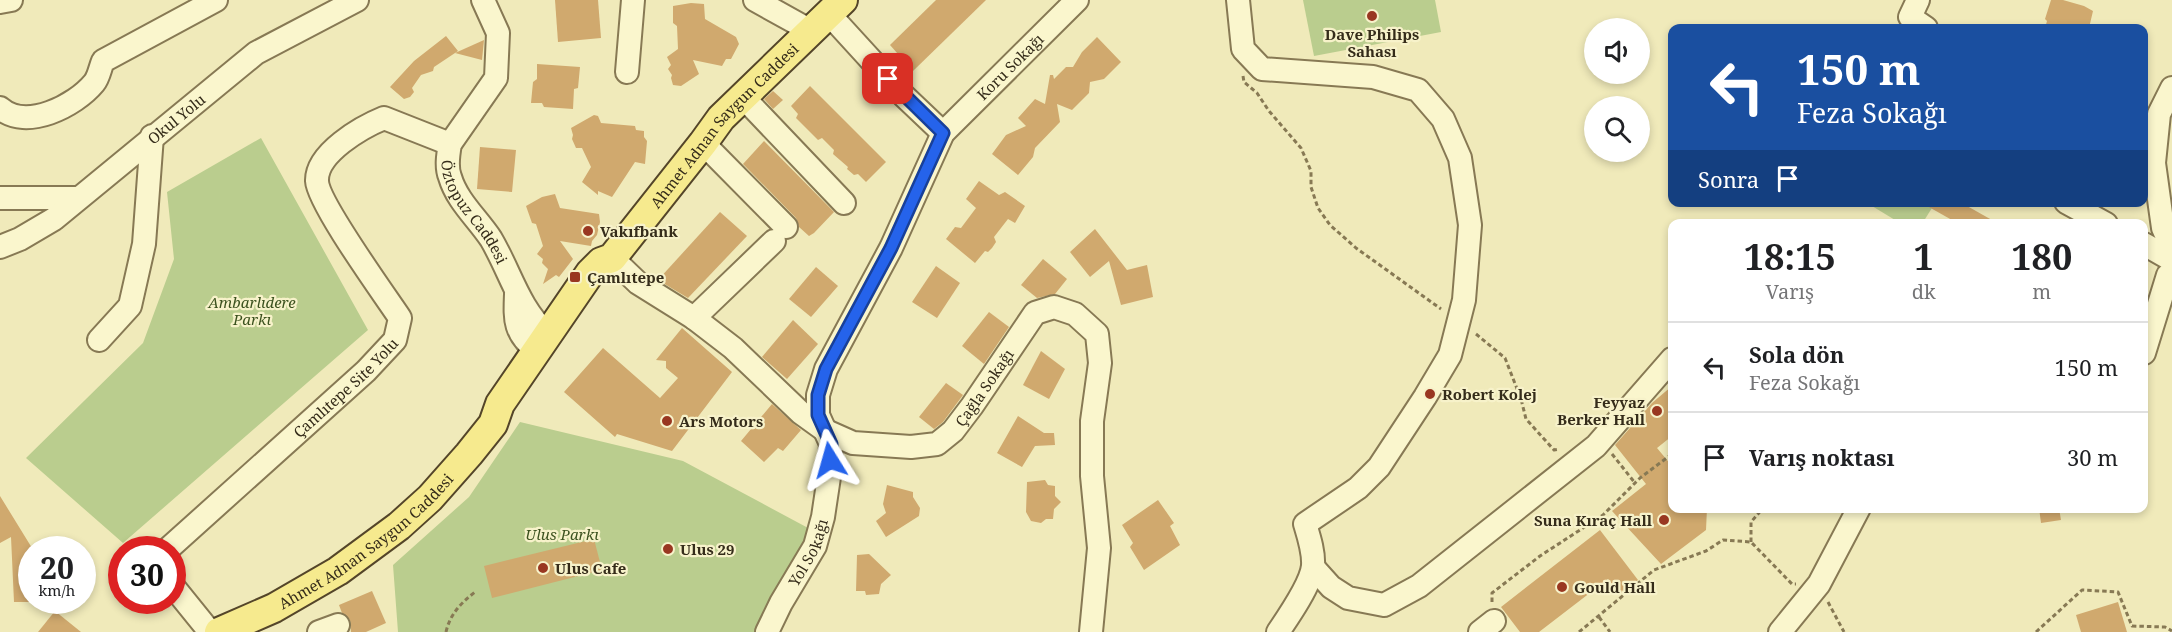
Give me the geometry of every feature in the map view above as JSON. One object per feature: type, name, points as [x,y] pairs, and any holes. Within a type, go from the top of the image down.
[{"type":"main road","name":"Ahmet Adnan Saygun Caddesi","points":[[219,632],[274,608],[338,571],[399,526],[430,498],[493,424],[500,405],[520,376],[549,347],[609,278],[612,258],[721,118],[827,15]]},
{"type":"main road","name":"Ahmet Adnan Saygun Caddesi","points":[[493,424],[514,410],[549,347]]},
{"type":"street","points":[[0,2],[11,0]]},
{"type":"street","points":[[0,108],[9,116],[34,118],[77,100],[96,81],[103,61],[216,0]]},
{"type":"street","name":"Okul Yolu","points":[[0,247],[20,240],[54,219],[152,136],[256,53],[357,0]]},
{"type":"street","name":"Öztopuz Caddesi","points":[[483,0],[498,33],[496,78],[450,144],[449,176],[458,196],[490,238],[516,294],[549,347]]},
{"type":"street","points":[[627,72],[633,0]]},
{"type":"street","points":[[755,0],[827,15],[903,95],[943,133]]},
{"type":"street","name":"Koru Sokağı","points":[[943,133],[1077,0]]},
{"type":"street","points":[[1238,0],[1243,49],[1262,69],[1373,77],[1418,90],[1443,119],[1460,158],[1470,225],[1464,300],[1450,355],[1379,467],[1358,488],[1305,524],[1312,550],[1313,567],[1296,606],[1278,632]]},
{"type":"street","points":[[2172,88],[2159,114],[2154,163],[2163,228],[2172,248]]},
{"type":"street","points":[[743,97],[844,203]]},
{"type":"street","name":"Çamlıtepe Site Yolu","points":[[182,536],[366,371],[395,340],[400,318],[329,208],[317,181],[323,160],[363,127],[384,118],[450,144]]},
{"type":"street","name":"Yol Sokağı","points":[[767,632],[781,603],[815,546],[823,518],[831,444],[818,415],[818,395],[826,369],[891,248],[943,133]]},
{"type":"street","points":[[99,340],[130,306],[144,244],[152,136]]},
{"type":"street","points":[[694,318],[780,234],[703,143]]},
{"type":"street","points":[[0,198],[77,198]]},
{"type":"street","points":[[2075,207],[2097,219]]},
{"type":"street","points":[[2148,246],[2172,260]]},
{"type":"street","name":"Çağla Sokağı","points":[[612,258],[638,283],[694,318],[733,348],[801,413],[826,431],[853,443],[912,447],[937,444],[953,431],[972,406],[1035,313],[1054,307],[1075,314],[1097,334],[1100,363],[1092,420],[1092,476],[1099,548],[1091,632]]},
{"type":"street","points":[[2148,340],[2168,275],[2172,272]]},
{"type":"street","name":"Öztopuz Caddesi","points":[[516,294],[515,344],[520,376]]},
{"type":"street","points":[[516,326],[529,345],[549,347]]},
{"type":"street","points":[[1313,567],[1331,587],[1348,598],[1384,605],[1419,586],[1592,448],[1668,363]]},
{"type":"street","points":[[1780,632],[1818,584],[1856,513]]},
{"type":"street","points":[[186,602],[210,632]]},
{"type":"path","points":[[1242,72],[1244,82],[1257,93],[1269,111],[1301,148],[1311,171],[1311,187],[1318,208],[1330,225],[1356,248],[1458,321],[1505,358],[1526,419],[1554,450],[1581,446],[1611,453],[1635,483]]},
{"type":"path","points":[[1487,627],[1492,593],[1540,556],[1603,515],[1635,483],[1668,457]]},
{"type":"path","points":[[1758,513],[1750,522],[1751,542],[1792,584]]},
{"type":"path","points":[[1579,632],[1654,570],[1706,551],[1723,540],[1751,542]]},
{"type":"path","points":[[1818,584],[1844,632]]},
{"type":"path","points":[[2036,632],[2082,590],[2118,592],[2132,626],[2165,627],[2172,631]]},
{"type":"path","points":[[446,632],[449,620],[461,603],[475,592]]},
{"type":"path","points":[[1599,617],[1610,632]]},
{"type":"green space","name":"Dave Philips Sahası","points":[[1303,0],[1435,0],[1441,32],[1314,56]]},
{"type":"green space","name":"Ambarlıdere Parkı","points":[[261,138],[368,330],[131,536],[115,536],[26,458],[143,343],[174,259],[167,192]]},
{"type":"green space","points":[[1874,207],[1933,207],[1925,219],[1893,219]]},
{"type":"green space","name":"Ulus Parkı","points":[[520,422],[683,461],[810,529],[759,632],[398,632],[393,565],[469,497]]},
{"type":"building","points":[[555,0],[598,0],[601,38],[558,42]]},
{"type":"building","points":[[936,0],[986,0],[913,71],[890,45]]},
{"type":"building","points":[[2051,0],[2063,0],[2093,11],[2090,24],[2046,24],[2045,19]]},
{"type":"building","points":[[691,3],[704,4],[705,19],[736,37],[739,44],[731,59],[726,59],[722,66],[693,60],[699,74],[681,86],[673,85],[672,75],[668,69],[671,65],[667,57],[678,49],[677,26],[673,23],[673,6]]},
{"type":"building","points":[[446,36],[458,51],[434,67],[433,71],[421,75],[412,88],[414,92],[410,97],[404,99],[390,87],[414,61]]},
{"type":"building","points":[[1097,37],[1121,62],[1104,79],[1090,82],[1089,93],[1072,110],[1057,104],[1060,122],[1035,148],[1033,157],[1018,175],[992,154],[1006,135],[1026,126],[1018,118],[1035,99],[1045,104],[1050,75],[1053,75],[1054,79],[1066,67],[1073,67],[1082,52]]},
{"type":"building","points":[[484,40],[482,60],[455,53]]},
{"type":"building","points":[[537,64],[580,67],[578,88],[574,89],[573,109],[544,107],[542,103],[531,103],[533,82],[537,79]]},
{"type":"building","points":[[810,86],[886,162],[866,182],[858,174],[854,175],[847,169],[848,167],[833,154],[834,150],[822,138],[818,140],[796,118],[798,114],[791,106]]},
{"type":"building","points":[[773,91],[783,100],[773,109],[764,99]]},
{"type":"building","points":[[594,115],[598,116],[601,123],[635,126],[636,130],[644,131],[647,141],[645,164],[635,162],[612,197],[598,191],[598,195],[582,182],[591,167],[582,148],[576,148],[572,139],[571,128]]},
{"type":"building","points":[[764,141],[834,212],[809,236],[799,227],[796,218],[743,164]]},
{"type":"building","points":[[480,147],[516,150],[512,192],[477,189]]},
{"type":"building","points":[[979,181],[999,195],[1005,192],[1025,206],[1015,223],[1008,219],[994,237],[996,242],[992,248],[988,252],[985,251],[975,263],[946,239],[955,227],[961,228],[976,208],[966,199]]},
{"type":"building","points":[[555,194],[560,208],[599,214],[600,222],[591,246],[560,241],[573,259],[559,277],[556,275],[543,284],[548,269],[542,263],[543,259],[537,254],[543,246],[536,224],[532,223],[526,206],[542,197]]},
{"type":"building","points":[[1929,207],[1969,207],[1990,219],[1950,219]]},
{"type":"building","points":[[720,212],[747,236],[688,298],[658,280]]},
{"type":"building","points":[[1095,229],[1127,270],[1147,265],[1153,297],[1121,305],[1109,261],[1090,277],[1070,252]]},
{"type":"building","points":[[1043,259],[1067,279],[1055,294],[1037,298],[1021,285]]},
{"type":"building","points":[[936,266],[960,283],[937,318],[912,302]]},
{"type":"building","points":[[816,267],[838,286],[811,317],[789,299]]},
{"type":"building","points":[[989,312],[1009,327],[984,364],[962,346]]},
{"type":"building","points":[[793,320],[818,344],[787,379],[762,357]]},
{"type":"building","points":[[682,328],[732,372],[672,451],[617,434],[615,437],[564,392],[603,348],[660,398],[678,378],[666,368],[666,361],[656,360]]},
{"type":"building","points":[[1041,351],[1065,369],[1049,399],[1023,385]]},
{"type":"building","points":[[946,383],[963,395],[943,422],[934,429],[919,417]]},
{"type":"building","points":[[1668,389],[1668,439],[1657,448],[1668,461],[1668,513],[1707,513],[1706,530],[1661,564],[1612,511],[1646,484],[1615,445],[1652,403]]},
{"type":"building","points":[[772,404],[801,430],[783,451],[778,448],[764,462],[741,441]]},
{"type":"building","points":[[1018,416],[1044,433],[1054,433],[1055,445],[1035,446],[1022,467],[997,453]]},
{"type":"building","points":[[1045,480],[1048,485],[1055,486],[1055,496],[1061,502],[1054,509],[1053,519],[1046,519],[1041,523],[1031,521],[1026,512],[1027,482]]},
{"type":"building","points":[[887,485],[913,492],[913,497],[920,508],[919,516],[886,537],[876,521],[886,513],[883,504]]},
{"type":"building","points":[[0,496],[25,536],[18,536],[18,602],[14,602],[11,537],[0,543]]},
{"type":"building","points":[[1158,500],[1174,523],[1170,526],[1180,545],[1144,570],[1130,547],[1133,543],[1122,525]]},
{"type":"building","points":[[2040,513],[2060,513],[2061,520],[2041,523]]},
{"type":"building","name":"Gould Hall","points":[[1600,530],[1638,580],[1620,594],[1608,579],[1539,632],[1520,632],[1501,607]]},
{"type":"building","name":"Ulus Cafe","points":[[594,539],[602,570],[492,598],[484,566]]},
{"type":"building","points":[[869,554],[891,575],[881,584],[879,594],[866,595],[865,591],[856,591],[857,555]]},
{"type":"building","points":[[372,591],[386,623],[366,632],[351,632],[350,620],[342,613],[339,605]]},
{"type":"building","points":[[2118,602],[2127,632],[2081,632],[2076,615]]},
{"type":"building","points":[[53,614],[59,614],[81,632],[38,632]]},
{"type":"place","name":"Dave Philips Sahası","points":[[1372,16]]},
{"type":"place","name":"Vakıfbank","points":[[588,231]]},
{"type":"place","name":"Çamlıtepe","points":[[575,277]]},
{"type":"place","name":"Robert Kolej","points":[[1430,394]]},
{"type":"place","name":"Feyyaz Berker Hall","points":[[1657,411]]},
{"type":"place","name":"Ars Motors","points":[[667,421]]},
{"type":"place","name":"Suna Kıraç Hall","points":[[1664,520]]},
{"type":"place","name":"Ulus 29","points":[[668,549]]},
{"type":"place","name":"Ulus Cafe","points":[[543,568]]},
{"type":"place","name":"Gould Hall","points":[[1562,587]]},
{"type":"route","points":[[830,460],[831,444],[818,415],[818,395],[826,369],[891,248],[943,133],[888,79]]}]
